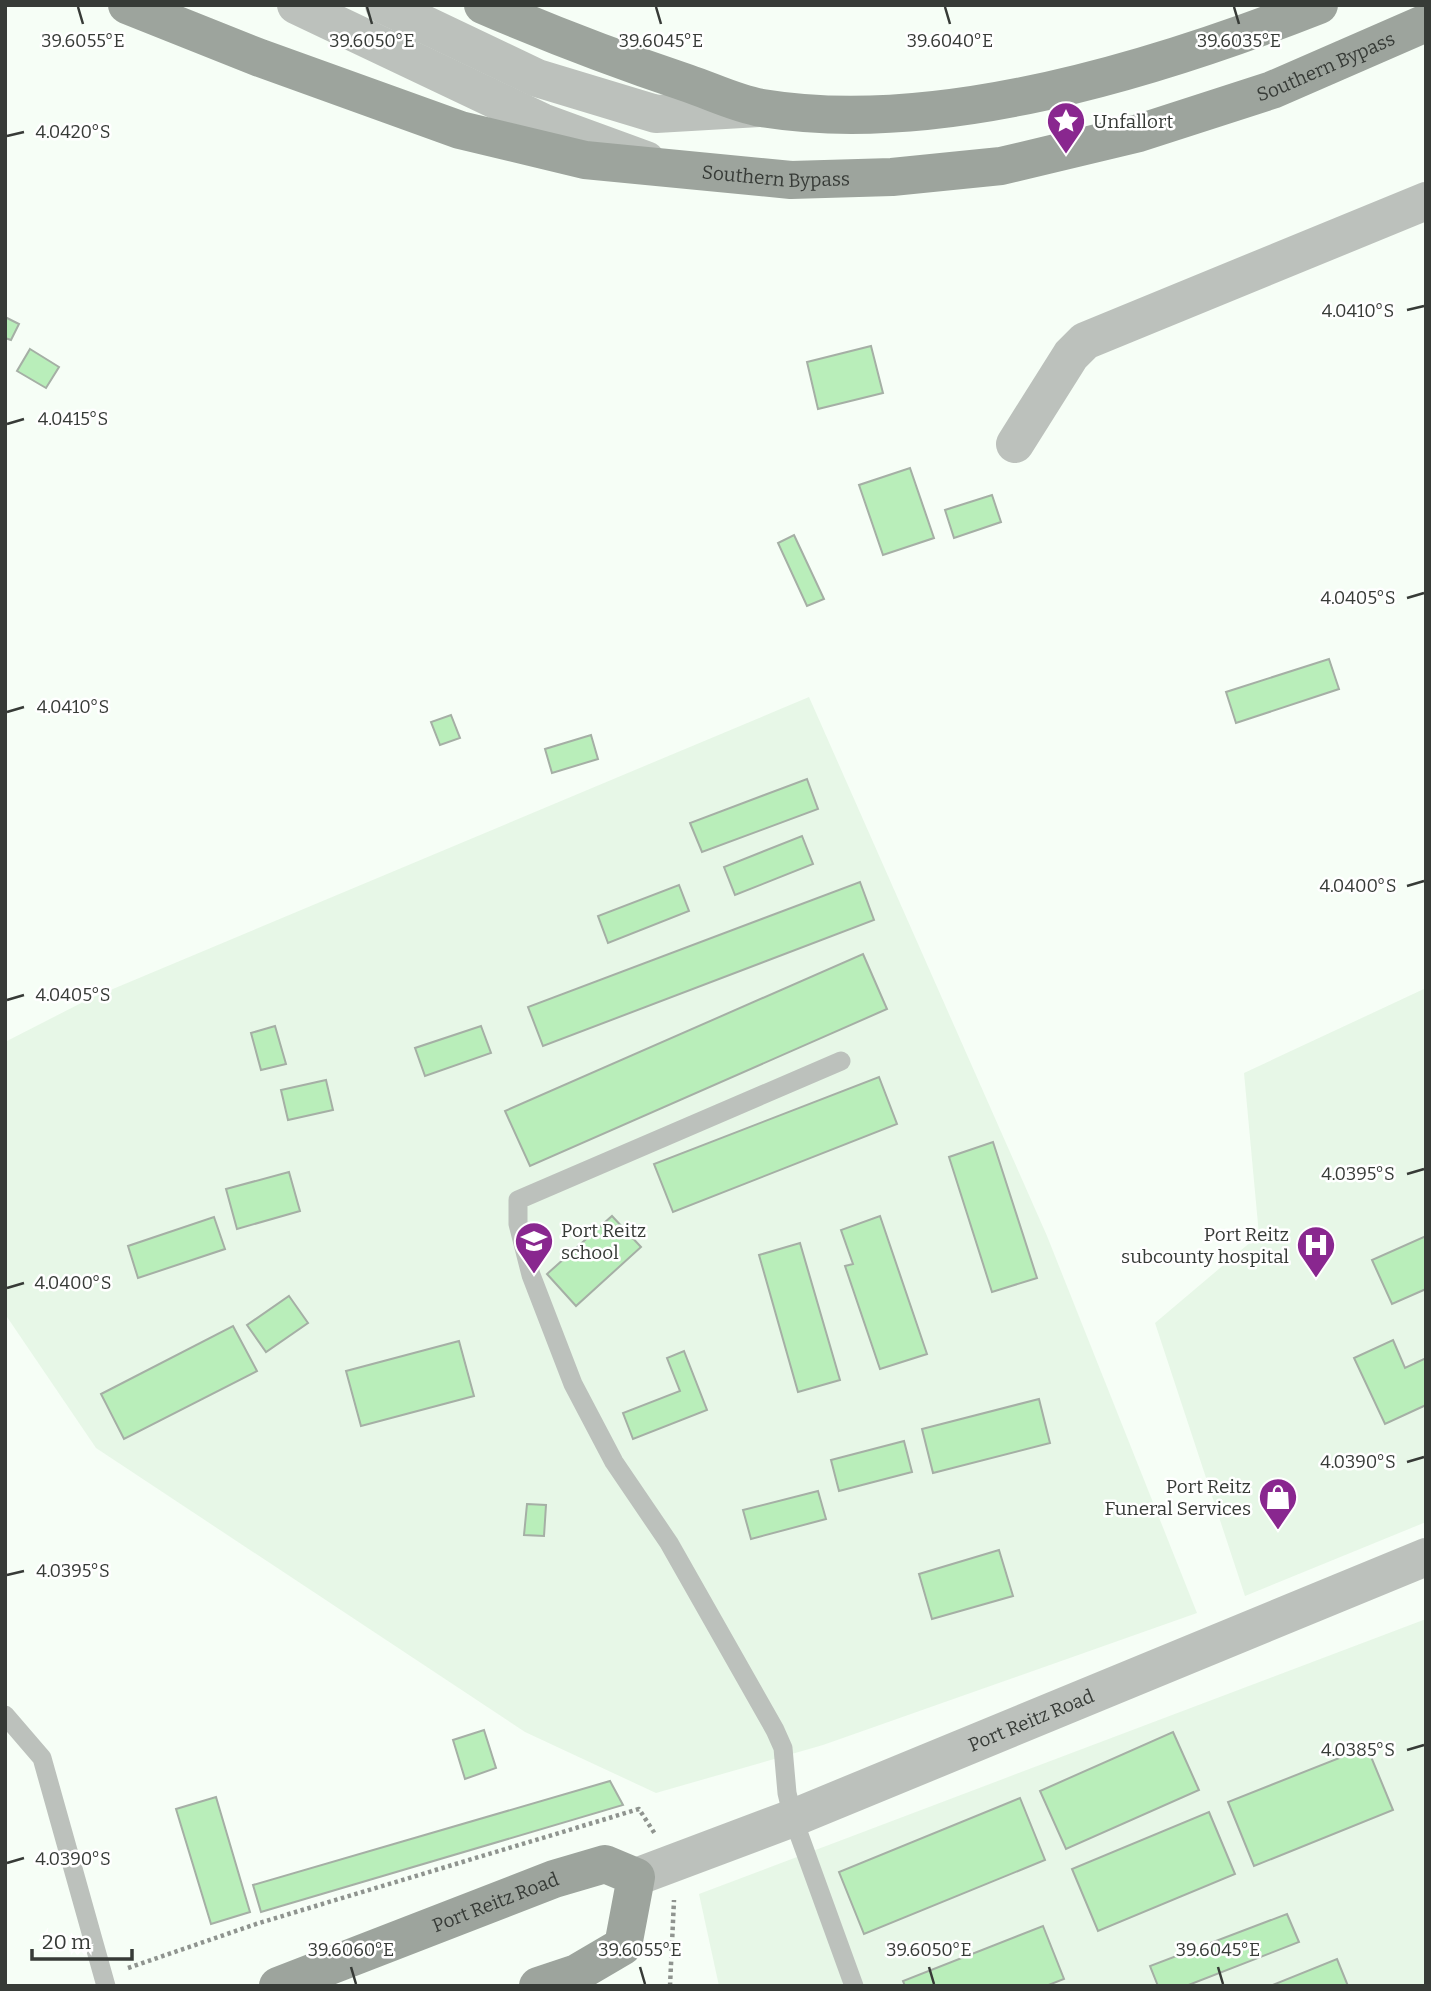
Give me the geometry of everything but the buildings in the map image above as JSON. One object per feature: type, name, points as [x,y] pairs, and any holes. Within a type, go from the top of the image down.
[{"type":"main road","name":"Southern Bypass","points":[[127,5],[260,58],[460,130],[585,160],[791,180],[892,177],[1001,166],[1139,133],[1272,89],[1426,23]]},
{"type":"main road","points":[[483,5],[561,39],[759,108],[836,116],[1007,101],[1111,74],[1264,27],[1320,5]]},
{"type":"main road","name":"Port Reitz Road","points":[[278,1986],[554,1879],[606,1864],[636,1877]]},
{"type":"main road","points":[[538,1986],[577,1973],[623,1946],[636,1877]]},
{"type":"street","points":[[296,5],[542,122],[672,170]]},
{"type":"street","points":[[384,5],[537,78],[656,114],[759,108]]},
{"type":"street","points":[[1015,444],[1071,355],[1085,341],[1426,201]]},
{"type":"street","name":"Port Reitz Road","points":[[636,1877],[793,1818],[1426,1557]]},
{"type":"lane","points":[[841,1060],[518,1200],[518,1224],[531,1275],[573,1384],[614,1462],[669,1543],[783,1748],[787,1793],[793,1818],[854,1986]]},
{"type":"lane","points":[[5,1715],[41,1758],[106,1986]]},
{"type":"shaded area","name":"Port Reitz school","points":[[809,697],[1047,1236],[1197,1613],[823,1745],[656,1793],[525,1732],[96,1448],[5,1314],[5,1042],[89,999]]},
{"type":"shaded area","name":"Port Reitz subcounty hospital","points":[[1426,988],[1426,1522],[1245,1596],[1155,1323],[1259,1235],[1244,1073]]},
{"type":"shaded area","points":[[1426,1619],[1426,1986],[719,1986],[699,1894]]},
{"type":"place","name":"Unfallort","points":[[1066,155]]},
{"type":"place","name":"Port Reitz school","points":[[534,1275]]},
{"type":"place","name":"Port Reitz subcounty hospital","points":[[1316,1279]]},
{"type":"place","name":"Port Reitz Funeral Services","points":[[1278,1531]]}]
